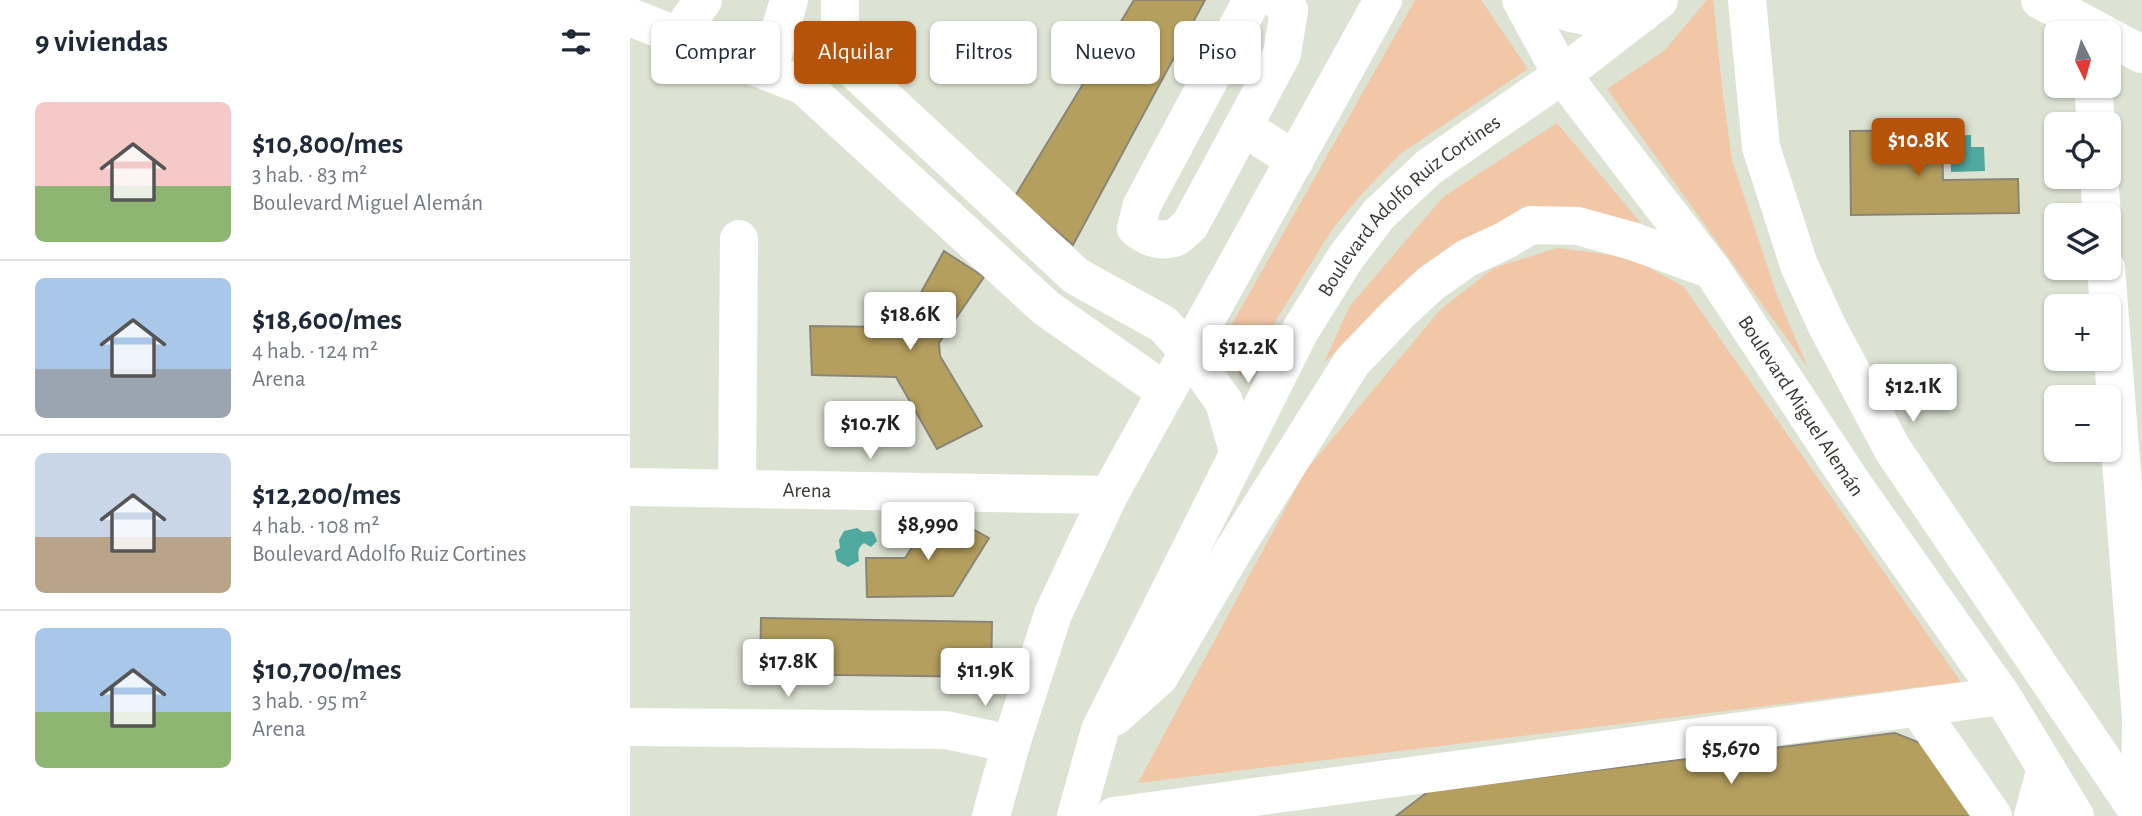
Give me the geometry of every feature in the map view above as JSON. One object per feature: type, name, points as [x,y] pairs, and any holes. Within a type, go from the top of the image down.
[{"type":"main road","points":[[688,21],[703,0]]},
{"type":"main road","points":[[780,31],[789,0]]},
{"type":"main road","points":[[840,0],[840,21]]},
{"type":"main road","points":[[1252,0],[1142,205],[1136,228],[1147,237],[1175,237],[1190,225],[1282,54],[1289,10],[1278,0]]},
{"type":"main road","points":[[991,816],[1011,744],[1054,614],[1109,495],[1383,0]]},
{"type":"main road","name":"Boulevard Miguel Alemán","points":[[1521,0],[1562,75],[1712,270],[1850,480],[2002,696],[2075,816]]},
{"type":"main road","points":[[1531,0],[1592,17],[1651,7]]},
{"type":"main road","points":[[1746,0],[1761,147],[1799,265],[1827,326],[1893,450],[2140,816]]},
{"type":"main road","points":[[2040,0],[2077,21]]},
{"type":"main road","name":"Boulevard Adolfo Ruiz Cortines","points":[[1076,816],[1100,730],[1300,331],[1346,257],[1379,214],[1429,167],[1562,75],[1651,7]]},
{"type":"main road","points":[[630,17],[651,25]]},
{"type":"main road","points":[[2121,44],[2142,54]]},
{"type":"main road","points":[[780,77],[804,86],[1046,308],[1166,392]]},
{"type":"main road","points":[[804,86],[808,84]]},
{"type":"main road","points":[[870,84],[1076,276],[1163,324],[1188,351],[1224,402],[1238,451]]},
{"type":"main road","points":[[1237,139],[1289,170]]},
{"type":"main road","points":[[1100,730],[1159,677],[1235,548],[1352,362],[1430,284],[1467,258],[1531,225],[1578,226],[1712,270]]},
{"type":"main road","points":[[737,488],[739,239]]},
{"type":"main road","points":[[2107,280],[2135,574],[2141,718],[2140,816]]},
{"type":"main road","name":"Arena","points":[[630,486],[1109,495]]},
{"type":"main road","points":[[1114,816],[2002,696]]},
{"type":"main road","points":[[1917,707],[1993,816]]},
{"type":"main road","points":[[630,727],[946,730],[1011,744]]},
{"type":"main road","points":[[2033,816],[2046,768]]},
{"type":"shaded area","points":[[1415,0],[1481,0],[1528,69],[1400,154],[1361,195],[1333,228],[1241,377],[1223,340]]},
{"type":"shaded area","points":[[1707,0],[1713,0],[1732,160],[1777,295],[1808,368],[1607,89],[1664,51]]},
{"type":"shaded area","points":[[1557,123],[1641,223],[1558,210],[1413,275],[1324,363],[1349,307],[1443,197]]},
{"type":"shaded area","points":[[1557,248],[1630,257],[1684,287],[1961,682],[1138,783],[1306,470],[1441,309],[1494,268]]},
{"type":"water","points":[[1971,135],[1971,147],[1984,147],[1985,171],[1951,172],[1950,136]]},
{"type":"water","points":[[857,528],[863,532],[871,531],[877,541],[871,547],[864,543],[859,551],[859,561],[848,567],[837,561],[835,551],[840,548],[839,540],[844,531]]},
{"type":"building","points":[[1134,0],[1205,0],[1194,21],[1174,21],[1174,58],[1160,84],[1160,21],[1121,21]]},
{"type":"building","points":[[1083,84],[1160,84],[1073,245],[1015,196]]},
{"type":"building","points":[[1942,130],[1943,180],[2018,179],[2019,213],[1851,215],[1850,131]]},
{"type":"building","points":[[944,251],[984,277],[939,343],[940,356],[982,426],[937,449],[896,377],[812,375],[810,326],[886,327],[908,316]]},
{"type":"building","points":[[937,509],[989,538],[953,596],[867,597],[866,558],[905,558]]},
{"type":"building","points":[[761,618],[992,622],[991,677],[760,674]]},
{"type":"building","points":[[1895,733],[1925,745],[1980,816],[1396,816],[1429,791]]}]
